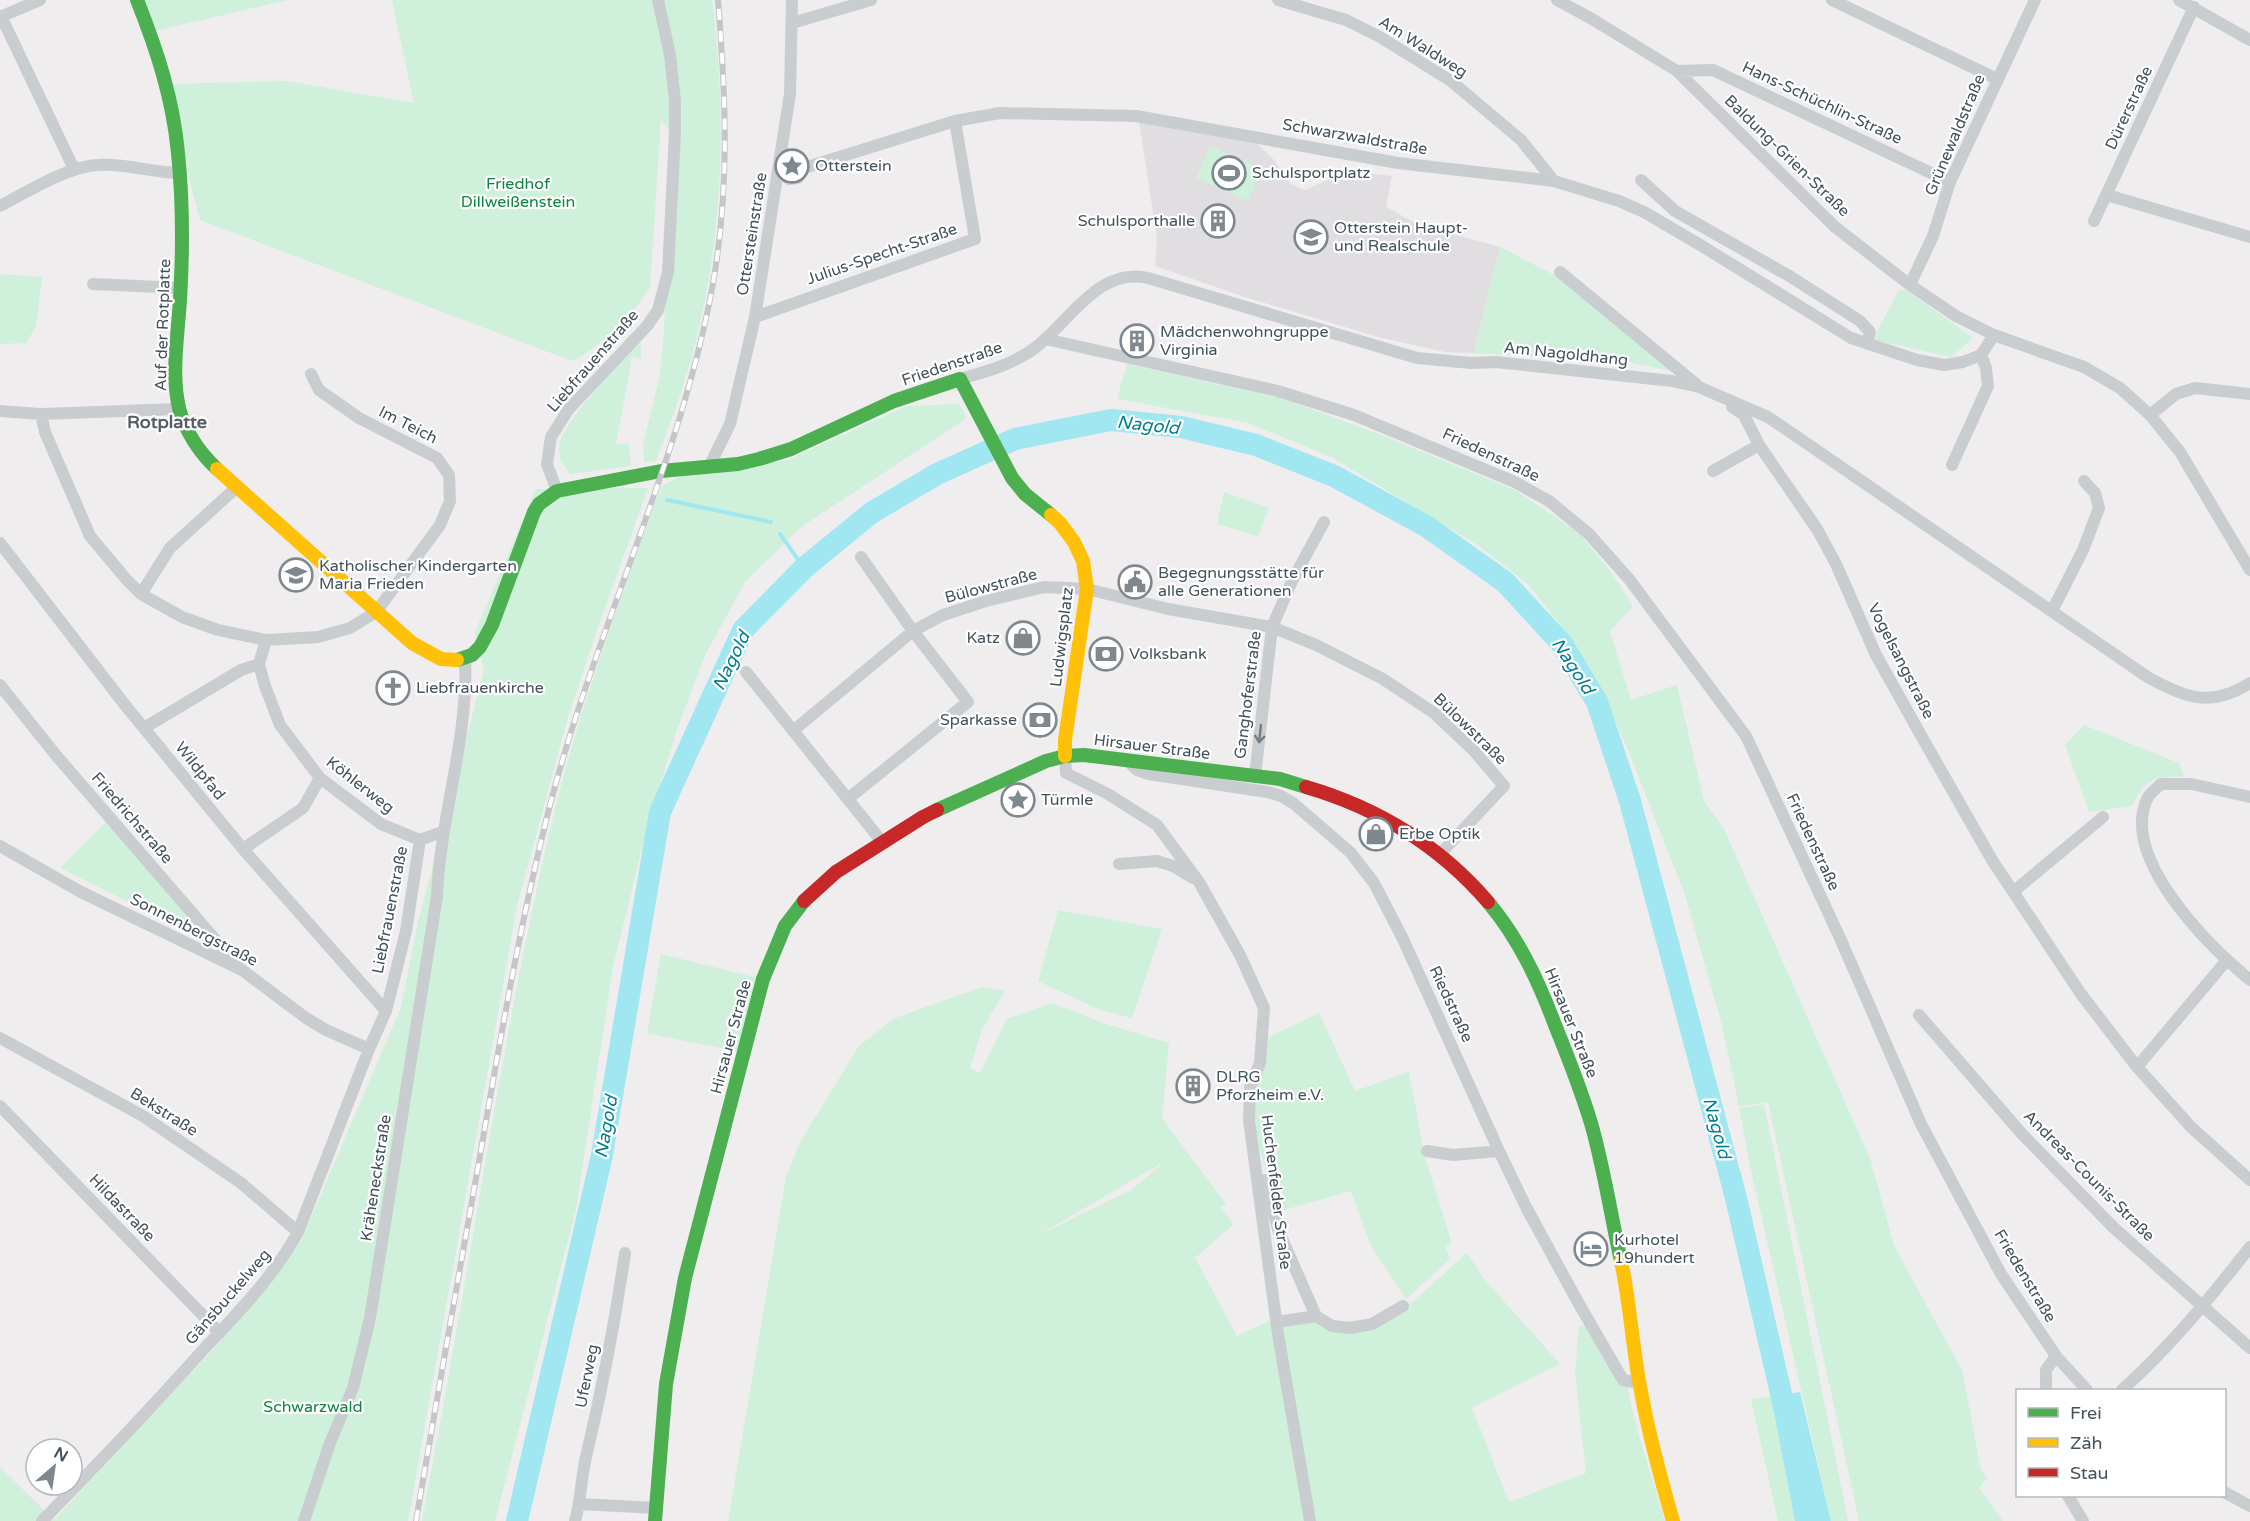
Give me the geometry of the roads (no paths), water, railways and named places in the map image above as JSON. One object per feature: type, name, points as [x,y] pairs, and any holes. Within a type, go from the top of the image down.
[{"type":"main road","name":"Auf der Rotplatte","points":[[137,0],[154,41],[164,76],[181,173],[183,219],[181,288],[175,371],[179,409],[184,427],[209,461],[412,643],[441,659],[454,661],[465,658]]},
{"type":"main road","name":"Friedenstraße","points":[[557,491],[661,471],[748,462],[791,449],[894,401],[960,379]]},
{"type":"main road","name":"Ludwigsplatz","points":[[960,379],[1012,477],[1025,494],[1060,523],[1074,542],[1083,561],[1087,589],[1065,740],[1065,756]]},
{"type":"main road","points":[[465,658],[480,647],[489,631],[534,512],[539,504],[557,491]]},
{"type":"main road","name":"Hirsauer Straße","points":[[655,1514],[666,1384],[685,1278],[766,971],[785,927],[804,901],[836,872],[923,818],[1046,761],[1065,756],[1084,756],[1255,776],[1301,784],[1344,798],[1389,820],[1440,854],[1508,925],[1542,992],[1579,1085],[1602,1169],[1627,1289],[1652,1450],[1673,1521]]},
{"type":"street","points":[[40,0],[1,17],[74,169]]},
{"type":"street","name":"Liebfrauenstraße","points":[[557,491],[547,464],[550,437],[568,411],[653,318],[661,302],[668,272],[675,101],[670,54],[658,0]]},
{"type":"street","name":"Ottersteinstraße","points":[[709,467],[730,424],[755,317],[790,94],[792,0]]},
{"type":"street","points":[[792,24],[871,0]]},
{"type":"street","name":"Am Waldweg","points":[[1278,0],[1346,20],[1451,81],[1521,140],[1554,181]]},
{"type":"street","name":"Baldung-Grien-Straße","points":[[1557,0],[1677,71],[1835,227],[1910,285],[1956,316],[1994,335]]},
{"type":"street","points":[[1832,0],[1997,80]]},
{"type":"street","name":"Grünewaldstraße","points":[[1910,285],[1933,236],[1950,182],[2036,0]]},
{"type":"street","points":[[2179,0],[2250,40]]},
{"type":"street","name":"Dürerstraße","points":[[2094,222],[2194,7]]},
{"type":"street","name":"Hans-Schüchlin-Straße","points":[[1677,71],[1713,70],[1950,182]]},
{"type":"street","name":"Schwarzwaldstraße","points":[[780,165],[783,175],[789,179],[798,178],[804,168],[955,121],[1000,113],[1136,116],[1398,163],[1554,181],[1619,201],[1644,212],[1851,339],[1917,360],[1944,365],[1963,362],[1981,355]]},
{"type":"street","name":"Julius-Specht-Straße","points":[[755,317],[975,239],[955,121]]},
{"type":"street","points":[[0,206],[74,169],[98,165],[139,167],[181,173]]},
{"type":"street","points":[[1641,180],[1675,211],[1791,277],[1860,321],[1870,332],[1867,344]]},
{"type":"street","points":[[2107,195],[2250,237]]},
{"type":"street","points":[[1560,272],[1699,387]]},
{"type":"street","name":"Am Nagoldhang","points":[[1045,339],[1097,290],[1117,279],[1132,275],[1417,358],[1471,363],[1496,362],[1672,381],[1699,387],[1768,417],[2149,678],[2182,695],[2205,699],[2227,694],[2250,683]]},
{"type":"street","points":[[93,284],[181,288]]},
{"type":"street","points":[[1952,465],[1988,386],[1986,368],[1981,355],[1994,335],[2084,367],[2121,388],[2151,415],[2180,452],[2250,570]]},
{"type":"street","name":"Friedenstraße","points":[[960,379],[1009,363],[1033,350],[1045,339],[1278,391],[1354,415],[1482,466],[1549,501],[1589,534],[1629,579],[1746,736],[1840,938],[1921,1124],[2001,1274],[2056,1356],[2086,1389]]},
{"type":"street","name":"Im Teich","points":[[311,374],[319,390],[359,418],[437,458],[449,474],[450,501],[440,525],[376,612]]},
{"type":"street","name":"Vogelsangstraße","points":[[1699,387],[1744,415],[1759,445],[1817,529],[1836,564],[1876,655],[1981,840],[2081,994],[2137,1067],[2191,1126],[2250,1180]]},
{"type":"street","points":[[2151,415],[2176,394],[2195,388],[2250,394]]},
{"type":"street","points":[[0,411],[41,414],[179,409]]},
{"type":"street","points":[[41,414],[45,432],[90,536],[141,594],[182,617],[218,630],[266,640],[318,637],[350,628],[376,612]]},
{"type":"street","points":[[1713,471],[1759,445]]},
{"type":"street","points":[[2052,611],[2082,550],[2099,508],[2095,493],[2084,481]]},
{"type":"street","points":[[141,594],[170,548],[237,487]]},
{"type":"street","name":"Ganghoferstraße","points":[[1255,776],[1272,627],[1292,581],[1324,522]]},
{"type":"street","name":"Wildpfad","points":[[0,543],[144,728],[243,849],[386,1011]]},
{"type":"street","points":[[849,798],[968,702],[913,631],[861,557]]},
{"type":"street","name":"Bülowstraße","points":[[794,730],[913,631],[943,615],[986,601],[1044,587],[1087,589],[1168,609],[1272,627],[1316,645],[1383,679],[1434,713],[1475,752],[1504,786],[1440,854]]},
{"type":"street","points":[[144,728],[241,670],[259,664],[266,640]]},
{"type":"street","points":[[444,831],[466,688],[465,658]]},
{"type":"street","name":"Köhlerweg","points":[[259,664],[280,725],[320,778],[381,825],[420,840]]},
{"type":"street","points":[[746,672],[883,843]]},
{"type":"street","name":"Friedrichstraße","points":[[0,685],[55,754],[242,970]]},
{"type":"street","name":"Huchenfelder Straße","points":[[1065,756],[1066,773],[1108,794],[1157,825],[1199,882],[1240,955],[1264,1008],[1260,1063],[1250,1088],[1249,1120],[1277,1322],[1310,1521]]},
{"type":"street","name":"Riedstraße","points":[[1127,761],[1137,770],[1171,778],[1281,796],[1293,803],[1350,852],[1374,883],[1403,939],[1499,1151],[1573,1295],[1623,1380],[1640,1383]]},
{"type":"street","points":[[243,849],[303,808],[320,778]]},
{"type":"street","points":[[2250,797],[2191,784],[2161,784],[2149,796],[2144,810],[2143,835],[2157,873],[2180,908],[2199,933],[2250,980]]},
{"type":"street","points":[[2013,892],[2103,817]]},
{"type":"street","name":"Liebfrauenstraße","points":[[369,1049],[386,1011],[406,931],[420,840],[444,831]]},
{"type":"street","name":"Kräheneckstraße","points":[[304,1521],[330,1443],[353,1388],[370,1318],[418,1020],[444,831]]},
{"type":"street","name":"Sonnenbergstraße","points":[[0,846],[81,892],[242,970],[306,1018],[326,1030],[369,1049]]},
{"type":"street","points":[[1119,864],[1157,861],[1199,882]]},
{"type":"street","points":[[2137,1067],[2227,960]]},
{"type":"street","name":"Andreas-Counis-Straße","points":[[1918,1015],[2022,1134],[2114,1228],[2250,1348]]},
{"type":"street","name":"Bekstraße","points":[[0,1038],[142,1116],[241,1183],[298,1232]]},
{"type":"street","name":"Gänsbuckelweg","points":[[42,1521],[146,1414],[285,1255],[298,1232],[369,1049]]},
{"type":"street","name":"Hildastraße","points":[[0,1106],[220,1332]]},
{"type":"street","points":[[1427,1151],[1453,1155],[1499,1151]]},
{"type":"street","points":[[1256,1163],[1261,1170],[1280,1232],[1316,1316],[1332,1326],[1350,1328],[1372,1324],[1403,1306]]},
{"type":"street","points":[[2123,1389],[2140,1375],[2203,1308],[2250,1247]]},
{"type":"street","name":"Uferweg","points":[[575,1521],[580,1504],[585,1461],[616,1315],[625,1253]]},
{"type":"street","points":[[1277,1322],[1316,1316]]},
{"type":"street","points":[[2046,1389],[2046,1370],[2056,1356]]},
{"type":"street","points":[[2226,1493],[2250,1506]]},
{"type":"street","points":[[2069,1497],[2083,1521]]},
{"type":"street","points":[[580,1504],[655,1514]]},
{"type":"water","points":[[1800,1392],[1831,1521],[1795,1521],[1771,1397]]},
{"type":"waterway","name":"Nagold","points":[[517,1521],[602,1155],[660,812],[743,630],[804,568],[871,513],[937,474],[1015,439],[1111,420],[1181,427],[1256,445],[1334,476],[1426,526],[1505,582],[1562,644],[1597,702],[1630,801],[1736,1198],[1788,1424]]},
{"type":"waterway","points":[[667,500],[771,522]]},
{"type":"waterway","points":[[780,534],[804,568]]},
{"type":"railway","points":[[416,1521],[504,1020],[550,805],[590,676],[679,419],[712,289],[722,216],[725,144],[718,0]]},
{"type":"place","name":"Otterstein","points":[[792,166]]},
{"type":"place","name":"Schulsportplatz","points":[[1229,173]]},
{"type":"place","name":"Schulsporthalle","points":[[1218,221]]},
{"type":"place","name":"Otterstein Haupt- und Realschule","points":[[1311,237]]},
{"type":"place","name":"Mädchenwohngruppe Virginia","points":[[1137,341]]},
{"type":"place","name":"Katholischer Kindergarten Maria Frieden","points":[[296,575]]},
{"type":"place","name":"Begegnungsstätte für alle Generationen","points":[[1135,582]]},
{"type":"place","name":"Katz","points":[[1023,638]]},
{"type":"place","name":"Volksbank","points":[[1106,654]]},
{"type":"place","name":"Liebfrauenkirche","points":[[393,688]]},
{"type":"place","name":"Sparkasse","points":[[1040,720]]},
{"type":"place","name":"Türmle","points":[[1018,800]]},
{"type":"place","name":"Erbe Optik","points":[[1376,834]]},
{"type":"place","name":"DLRG Pforzheim e.V.","points":[[1193,1086]]},
{"type":"place","name":"Kurhotel 19hundert","points":[[1591,1249]]},
{"type":"district","name":"Rotplatte","points":[[167,422]]},
{"type":"park label","name":"Friedhof Dillweißenstein","points":[[518,193]]},
{"type":"park label","name":"Schwarzwald","points":[[313,1407]]}]
